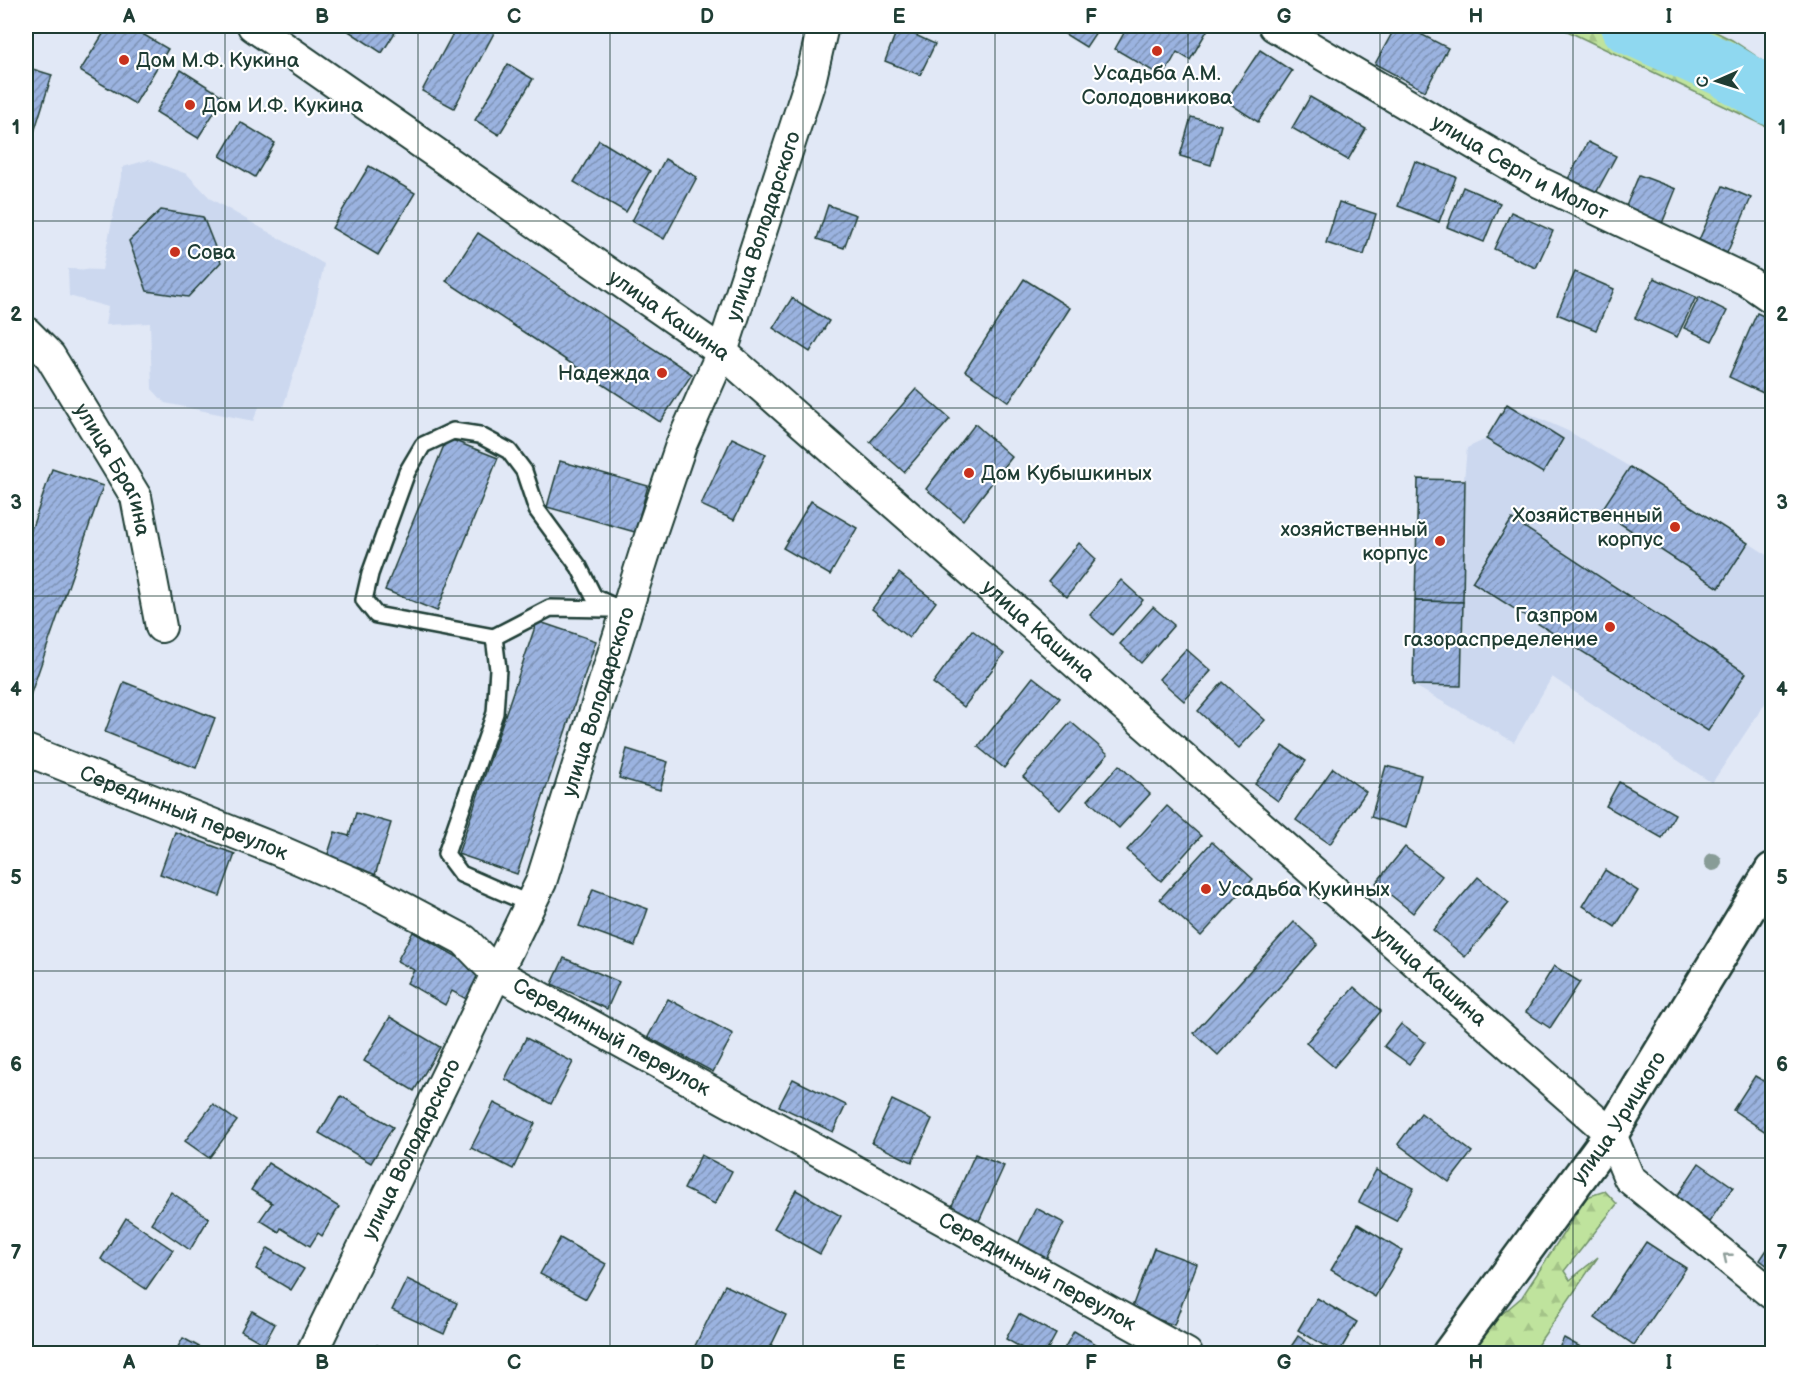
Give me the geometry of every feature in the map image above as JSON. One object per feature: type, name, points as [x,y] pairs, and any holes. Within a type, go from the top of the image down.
[{"type":"street","name":"улица Кашина","points":[[253,26],[722,352],[1611,1134],[1629,1178],[1773,1294]]},
{"type":"street","name":"улица Володарского","points":[[311,1353],[541,882],[681,445],[722,352],[811,78],[823,26]]},
{"type":"street","name":"улица Серп и Молот","points":[[1274,26],[1541,183],[1746,280],[1773,298]]},
{"type":"street","name":"улица Брагина","points":[[26,332],[50,356],[136,497],[160,627]]},
{"type":"street","name":"Серединный переулок","points":[[26,750],[285,853],[370,890],[464,940],[496,973],[1187,1353]]},
{"type":"street","name":"улица Урицкого","points":[[1449,1353],[1611,1134],[1773,870]]},
{"type":"lane","points":[[453,430],[479,435],[509,451],[524,471],[537,510],[579,567],[594,597],[626,612],[596,607],[550,608],[494,637],[376,615],[364,600],[370,574],[407,472],[423,445],[453,430]]},
{"type":"lane","points":[[494,637],[498,669],[495,713],[446,854],[461,874],[530,904]]},
{"type":"shaded area","points":[[148,160],[187,174],[211,199],[324,264],[314,311],[283,407],[259,407],[253,421],[165,403],[152,389],[150,323],[105,325],[108,307],[69,296],[68,269],[102,270],[123,167]]},
{"type":"shaded area","points":[[1507,404],[1568,431],[1630,467],[1772,558],[1772,693],[1712,783],[1552,677],[1514,742],[1413,685],[1418,479],[1464,480],[1467,448],[1486,439]]},
{"type":"green space","points":[[1557,26],[1704,26],[1732,40],[1772,67],[1772,129]]},
{"type":"green space","points":[[1605,1191],[1617,1204],[1564,1271],[1570,1280],[1598,1257],[1532,1353],[1455,1354],[1522,1297],[1587,1197]]},
{"type":"building","name":"Дом М.Ф. Кукина","points":[[108,26],[129,26],[168,49],[135,104],[80,71]]},
{"type":"building","points":[[350,26],[399,26],[382,53],[347,30]]},
{"type":"building","points":[[457,26],[485,26],[495,31],[454,108],[422,91]]},
{"type":"building","points":[[1052,26],[1100,26],[1086,47]]},
{"type":"building","name":"Усадьба А.М. Солодовникова","points":[[1128,26],[1201,26],[1208,29],[1190,60],[1177,52],[1163,77],[1115,49]]},
{"type":"building","points":[[1396,26],[1405,26],[1448,48],[1425,91],[1375,64]]},
{"type":"building","points":[[898,27],[935,44],[920,75],[885,61]]},
{"type":"building","points":[[1260,50],[1292,71],[1258,122],[1226,101]]},
{"type":"building","points":[[508,64],[533,79],[499,135],[475,120]]},
{"type":"building","points":[[26,67],[52,75],[26,158]]},
{"type":"building","name":"Дом И.Ф. Кукина","points":[[181,70],[224,97],[198,138],[156,112]]},
{"type":"building","points":[[1310,97],[1366,129],[1348,160],[1292,128]]},
{"type":"building","points":[[1191,117],[1221,125],[1211,165],[1180,156]]},
{"type":"building","points":[[240,122],[275,143],[255,177],[220,156]]},
{"type":"building","points":[[599,140],[650,171],[626,212],[574,182]]},
{"type":"building","points":[[1588,142],[1616,156],[1596,193],[1568,179]]},
{"type":"building","points":[[665,159],[697,177],[664,239],[632,221]]},
{"type":"building","points":[[1415,161],[1456,177],[1439,222],[1398,206]]},
{"type":"building","points":[[369,166],[415,193],[378,255],[332,228]]},
{"type":"building","points":[[1639,175],[1676,189],[1661,226],[1624,211]]},
{"type":"building","points":[[1723,186],[1751,198],[1727,253],[1699,240]]},
{"type":"building","points":[[1463,187],[1500,203],[1484,242],[1447,227]]},
{"type":"building","points":[[1339,202],[1376,214],[1364,255],[1326,243]]},
{"type":"building","points":[[828,205],[856,215],[844,248],[817,239]]},
{"type":"building","name":"Сова","points":[[161,210],[203,217],[221,262],[188,297],[147,291],[129,241]]},
{"type":"building","points":[[1511,212],[1553,231],[1536,268],[1494,249]]},
{"type":"building","points":[[478,233],[692,374],[660,422],[446,281]]},
{"type":"building","points":[[1575,272],[1614,289],[1596,330],[1557,314]]},
{"type":"building","points":[[1654,278],[1696,297],[1677,337],[1635,318]]},
{"type":"building","points":[[1024,279],[1070,308],[1009,402],[965,371]]},
{"type":"building","points":[[1699,297],[1727,311],[1712,341],[1684,328]]},
{"type":"building","points":[[792,298],[829,321],[810,352],[773,328]]},
{"type":"building","points":[[1757,313],[1772,320],[1772,371],[1763,393],[1729,377]]},
{"type":"building","points":[[916,389],[950,419],[904,472],[870,442]]},
{"type":"building","name":"хозяйственный корпус","points":[[1507,404],[1563,439],[1543,473],[1486,439]]},
{"type":"building","name":"Дом Кубышкиных","points":[[975,424],[1012,457],[963,520],[926,489]]},
{"type":"building","points":[[447,438],[498,458],[437,611],[385,590]]},
{"type":"building","points":[[732,438],[766,454],[734,520],[701,505]]},
{"type":"building","points":[[560,461],[648,486],[635,532],[547,507]]},
{"type":"building","name":"Хозяйственный корпус","points":[[1630,467],[1748,543],[1719,588],[1601,511]]},
{"type":"building","points":[[52,469],[103,486],[30,696],[26,694],[26,545]]},
{"type":"building","name":"хозяйственный корпус","points":[[1418,479],[1465,480],[1463,602],[1415,601]]},
{"type":"building","points":[[811,501],[857,528],[830,575],[783,548]]},
{"type":"building","name":"Газпром газораспределение","points":[[1512,519],[1746,673],[1708,731],[1472,582]]},
{"type":"building","points":[[1079,543],[1096,559],[1067,597],[1048,581]]},
{"type":"building","points":[[899,573],[936,602],[909,638],[872,609]]},
{"type":"building","points":[[1121,580],[1143,600],[1112,635],[1090,615]]},
{"type":"building","points":[[1415,601],[1463,602],[1461,686],[1413,685]]},
{"type":"building","points":[[1153,607],[1174,625],[1141,663],[1120,644]]},
{"type":"building","points":[[537,621],[596,641],[517,874],[458,854]]},
{"type":"building","points":[[972,630],[1004,654],[964,707],[933,683]]},
{"type":"building","points":[[1186,649],[1211,671],[1184,701],[1159,679]]},
{"type":"building","points":[[1033,677],[1060,698],[1004,768],[978,747]]},
{"type":"building","points":[[124,682],[215,718],[196,768],[105,732]]},
{"type":"building","points":[[1223,682],[1265,720],[1239,748],[1198,711]]},
{"type":"building","points":[[1071,722],[1108,754],[1060,810],[1023,777]]},
{"type":"building","points":[[1283,746],[1306,761],[1278,801],[1255,784]]},
{"type":"building","points":[[627,749],[668,762],[660,790],[619,778]]},
{"type":"building","points":[[1119,765],[1150,794],[1119,828],[1088,800]]},
{"type":"building","points":[[1386,766],[1421,775],[1406,828],[1371,817]]},
{"type":"building","points":[[1333,768],[1366,792],[1330,844],[1296,820]]},
{"type":"building","points":[[1619,782],[1675,814],[1662,838],[1606,806]]},
{"type":"building","points":[[1167,806],[1201,836],[1161,881],[1127,850]]},
{"type":"building","points":[[356,813],[391,823],[375,875],[326,860],[335,832],[349,836]]},
{"type":"building","points":[[175,832],[235,854],[220,896],[160,874]]},
{"type":"building","name":"Усадьба Кукиных","points":[[1212,842],[1253,879],[1201,936],[1160,899]]},
{"type":"building","points":[[1405,847],[1442,876],[1413,913],[1376,883]]},
{"type":"building","points":[[1605,870],[1638,891],[1615,927],[1583,906]]},
{"type":"building","points":[[1478,877],[1509,903],[1465,957],[1433,930]]},
{"type":"building","points":[[593,889],[648,909],[635,946],[579,926]]},
{"type":"building","points":[[1294,922],[1318,944],[1218,1055],[1194,1033]]},
{"type":"building","points":[[413,932],[486,973],[470,1001],[452,991],[445,1005],[407,983],[414,970],[397,961]]},
{"type":"building","points":[[564,958],[619,982],[607,1009],[552,984]]},
{"type":"building","points":[[1554,966],[1580,982],[1550,1028],[1526,1012]]},
{"type":"building","points":[[1354,987],[1381,1011],[1334,1067],[1306,1043]]},
{"type":"building","points":[[668,999],[733,1034],[713,1072],[648,1037]]},
{"type":"building","points":[[390,1017],[440,1047],[414,1091],[364,1061]]},
{"type":"building","points":[[1401,1024],[1425,1042],[1409,1064],[1384,1046]]},
{"type":"building","points":[[526,1038],[573,1062],[551,1104],[505,1079]]},
{"type":"building","points":[[1755,1076],[1772,1086],[1772,1136],[1733,1110]]},
{"type":"building","points":[[793,1079],[846,1105],[833,1132],[779,1106]]},
{"type":"building","points":[[341,1096],[393,1127],[371,1163],[319,1133]]},
{"type":"building","points":[[892,1100],[932,1119],[912,1162],[872,1143]]},
{"type":"building","points":[[494,1103],[535,1123],[513,1169],[471,1148]]},
{"type":"building","points":[[213,1104],[237,1121],[209,1158],[185,1141]]},
{"type":"building","points":[[1421,1113],[1472,1152],[1449,1182],[1398,1144]]},
{"type":"building","points":[[975,1154],[1004,1166],[979,1221],[951,1208]]},
{"type":"building","points":[[701,1155],[732,1171],[715,1204],[684,1189]]},
{"type":"building","points":[[268,1163],[339,1207],[322,1236],[318,1233],[310,1246],[281,1228],[279,1232],[260,1220],[272,1203],[251,1190]]},
{"type":"building","points":[[1699,1163],[1733,1187],[1705,1228],[1671,1205]]},
{"type":"building","points":[[1376,1170],[1414,1188],[1396,1221],[1359,1202]]},
{"type":"building","points":[[796,1190],[841,1216],[820,1254],[774,1228]]},
{"type":"building","points":[[171,1192],[209,1218],[190,1250],[151,1223]]},
{"type":"building","points":[[1036,1208],[1064,1223],[1046,1259],[1018,1244]]},
{"type":"building","points":[[126,1218],[173,1250],[146,1289],[101,1259]]},
{"type":"building","points":[[1358,1224],[1402,1251],[1375,1297],[1331,1270]]},
{"type":"building","points":[[560,1238],[606,1264],[586,1299],[540,1274]]},
{"type":"building","points":[[1646,1242],[1686,1268],[1634,1345],[1595,1318]]},
{"type":"building","points":[[1772,1242],[1772,1269],[1760,1260]]},
{"type":"building","points":[[268,1248],[304,1269],[291,1290],[256,1269]]},
{"type":"building","points":[[1154,1248],[1197,1264],[1174,1325],[1131,1310]]},
{"type":"building","points":[[407,1279],[457,1303],[444,1334],[392,1310]]},
{"type":"building","points":[[725,1285],[786,1315],[767,1354],[691,1354]]},
{"type":"building","points":[[1317,1298],[1357,1322],[1338,1354],[1298,1330]]},
{"type":"building","points":[[252,1311],[275,1324],[264,1344],[241,1331]]},
{"type":"building","points":[[1019,1314],[1056,1334],[1045,1354],[1032,1354],[1006,1339]]},
{"type":"building","points":[[1074,1331],[1108,1351],[1107,1354],[1061,1354]]},
{"type":"building","points":[[1298,1336],[1324,1354],[1286,1354]]},
{"type":"building","points":[[183,1338],[212,1354],[174,1354]]},
{"type":"building","points":[[1564,1338],[1593,1354],[1556,1354]]},
{"type":"building","points":[[377,1345],[395,1354],[372,1354]]},
{"type":"waterway","points":[[1629,26],[1724,69],[1772,98]]},
{"type":"place","name":"Усадьба А.М. Солодовникова","points":[[1157,51]]},
{"type":"place","name":"Дом М.Ф. Кукина","points":[[124,60]]},
{"type":"place","name":"Дом И.Ф. Кукина","points":[[190,105]]},
{"type":"place","name":"Сова","points":[[175,252]]},
{"type":"place","name":"Надежда","points":[[662,373]]},
{"type":"place","name":"Дом Кубышкиных","points":[[969,473]]},
{"type":"place","name":"Хозяйственный корпус","points":[[1675,527]]},
{"type":"place","name":"хозяйственный корпус","points":[[1440,541]]},
{"type":"place","name":"Газпром газораспределение","points":[[1610,627]]},
{"type":"place","name":"Усадьба Кукиных","points":[[1206,889]]}]
